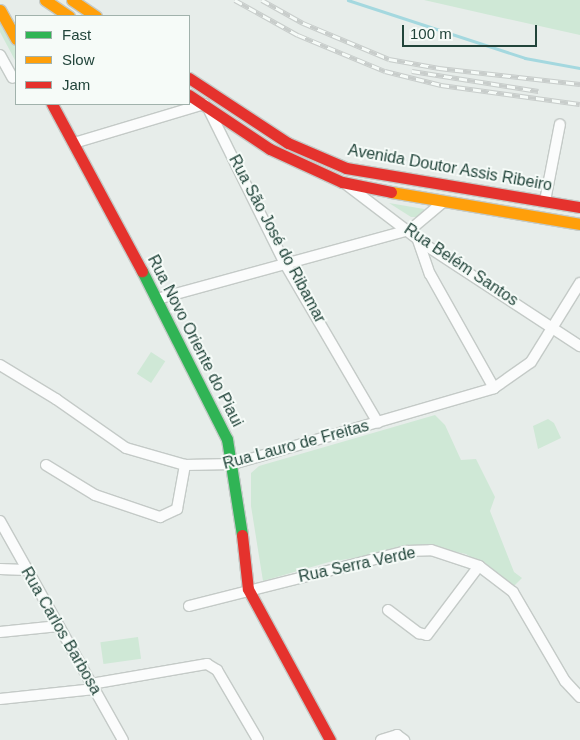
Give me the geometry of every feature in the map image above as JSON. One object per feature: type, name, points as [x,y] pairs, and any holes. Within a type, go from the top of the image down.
[{"type":"main road","points":[[45,0],[68,15]]},
{"type":"main road","points":[[72,0],[94,15]]},
{"type":"main road","points":[[1,10],[15,36]]},
{"type":"main road","name":"Avenida Doutor Assis Ribeiro","points":[[190,79],[288,143],[346,168],[580,207]]},
{"type":"main road","name":"Avenida Doutor Assis Ribeiro","points":[[190,96],[270,149],[342,182],[442,203],[580,224]]},
{"type":"main road","name":"Rua Novo Oriente do Piaui","points":[[53,105],[157,299],[227,439],[233,464],[248,590],[330,740]]},
{"type":"street","points":[[0,57],[12,78]]},
{"type":"street","points":[[74,143],[206,106]]},
{"type":"street","name":"Rua São José do Ribamar","points":[[206,106],[284,262],[378,423]]},
{"type":"street","points":[[545,201],[560,124]]},
{"type":"street","name":"Rua Belém Santos","points":[[342,182],[413,234],[553,330],[580,346]]},
{"type":"street","points":[[157,299],[284,262],[413,234],[442,203]]},
{"type":"street","points":[[413,234],[430,274],[494,388]]},
{"type":"street","name":"Rua Lauro de Freitas","points":[[0,365],[56,399],[126,448],[185,465],[233,464],[494,388],[532,362],[580,283]]},
{"type":"street","points":[[46,465],[95,495],[160,517],[177,509],[185,465]]},
{"type":"street","name":"Rua Carlos Barbosa","points":[[0,521],[122,740]]},
{"type":"street","name":"Rua Serra Verde","points":[[189,606],[407,551],[431,550],[479,566],[513,592],[565,681],[580,697]]},
{"type":"street","points":[[388,610],[419,634],[427,635],[479,566]]},
{"type":"street","points":[[0,569],[26,570]]},
{"type":"street","points":[[0,632],[59,626]]},
{"type":"street","points":[[0,699],[92,686],[201,664],[212,665],[217,670],[258,740]]},
{"type":"street","points":[[381,740],[397,735],[404,740]]},
{"type":"green space","points":[[424,0],[580,0],[580,35],[503,18]]},
{"type":"green space","points":[[0,15],[15,44],[15,60],[0,32]]},
{"type":"green space","points":[[389,203],[424,210],[418,217],[411,217]]},
{"type":"green space","points":[[151,352],[165,361],[151,383],[137,374]]},
{"type":"green space","points":[[435,415],[445,425],[461,460],[476,459],[495,497],[490,511],[514,572],[522,578],[514,586],[466,554],[428,546],[329,562],[263,581],[251,506],[251,473],[259,466]]},
{"type":"green space","points":[[548,419],[554,423],[561,438],[538,449],[533,426]]},
{"type":"green space","points":[[138,637],[141,659],[103,664],[100,642]]},
{"type":"waterway","points":[[348,0],[525,58],[580,68]]},
{"type":"railway","points":[[235,0],[298,35],[385,71],[441,85],[580,104]]},
{"type":"railway","points":[[262,0],[303,23],[389,59],[439,68],[580,84]]},
{"type":"railway","points":[[412,71],[538,91]]},
{"type":"traffic: fast","points":[[142,271],[227,439],[242,535]]},
{"type":"traffic: slow","points":[[45,0],[68,15]]},
{"type":"traffic: slow","points":[[72,0],[94,15]]},
{"type":"traffic: slow","points":[[0,10],[15,37]]},
{"type":"traffic: slow","points":[[391,192],[580,224]]},
{"type":"traffic: jam","points":[[190,79],[288,143],[346,168],[580,207]]},
{"type":"traffic: jam","points":[[190,96],[270,149],[342,182],[391,192]]},
{"type":"traffic: jam","points":[[53,105],[142,271]]},
{"type":"traffic: jam","points":[[242,535],[248,589],[330,740]]}]
